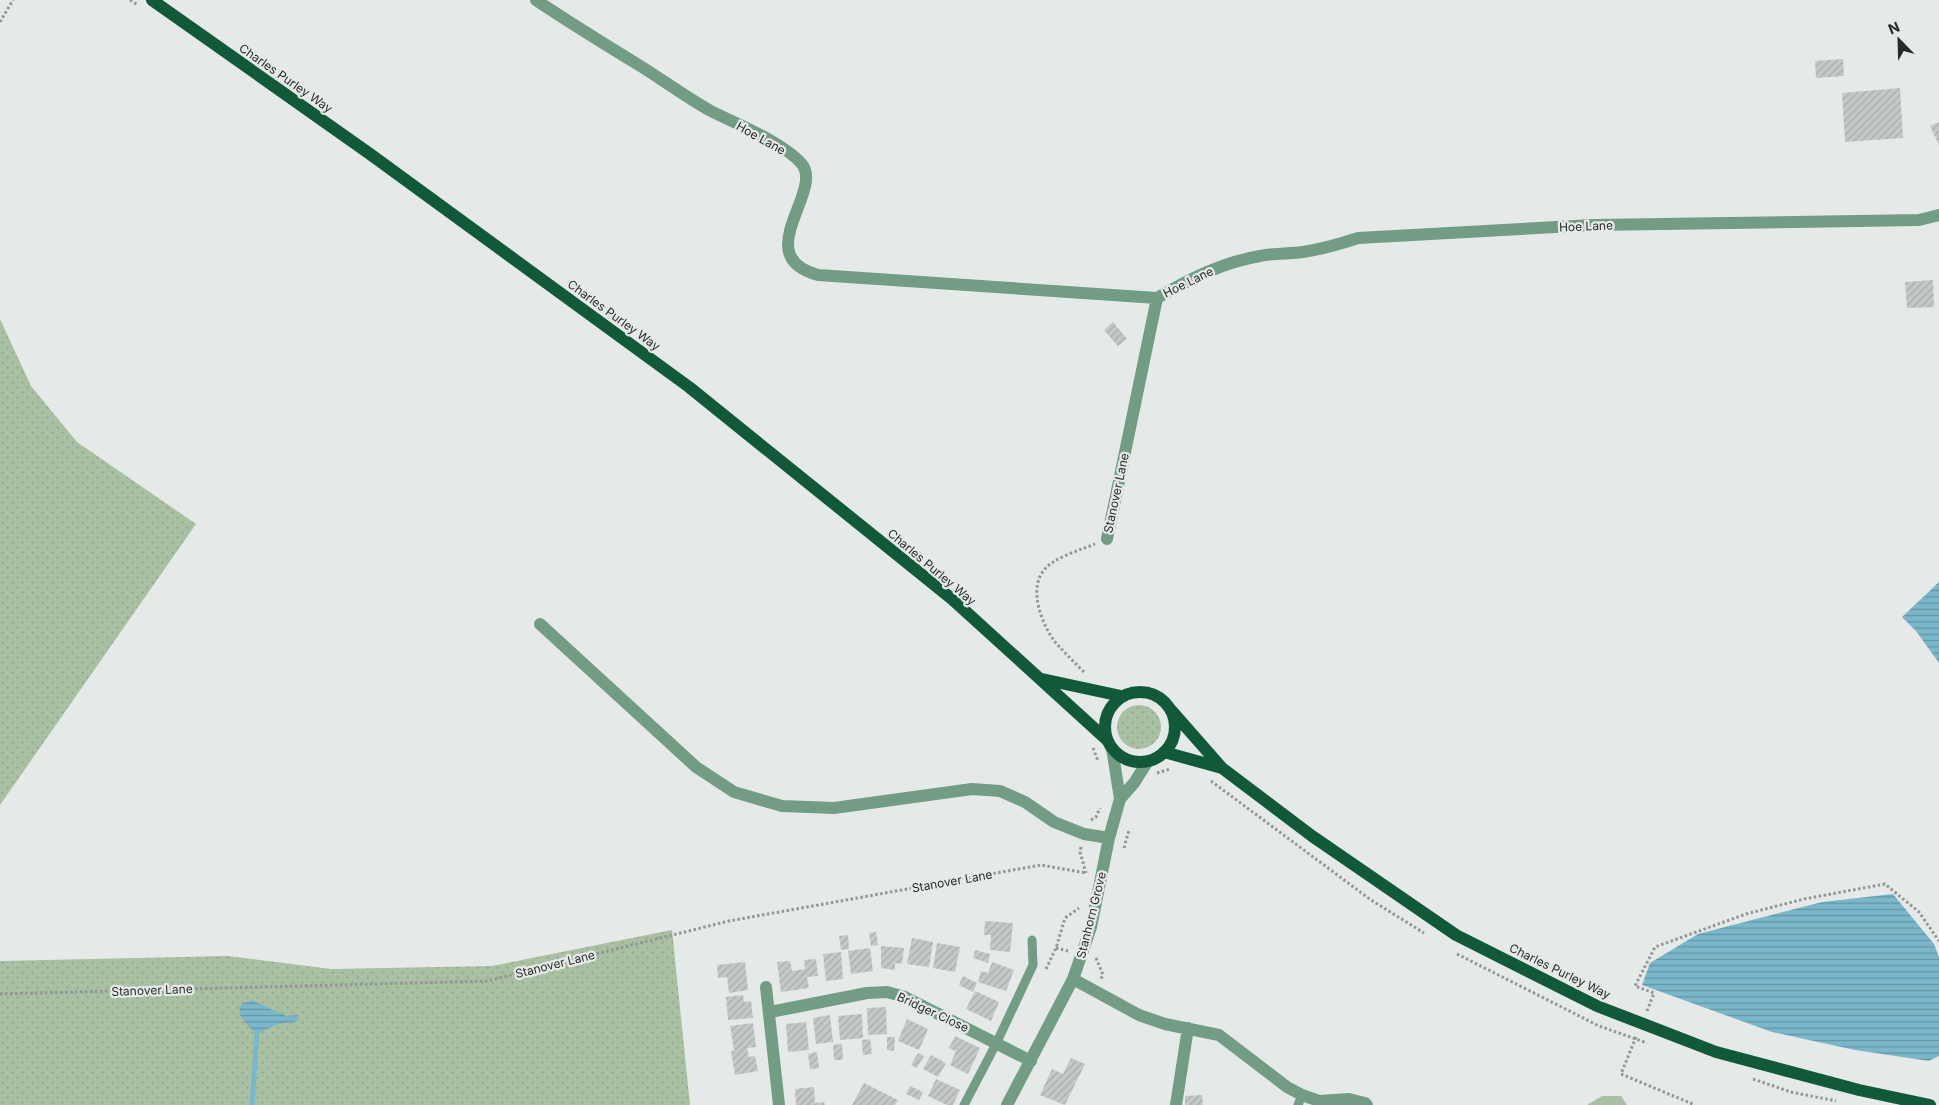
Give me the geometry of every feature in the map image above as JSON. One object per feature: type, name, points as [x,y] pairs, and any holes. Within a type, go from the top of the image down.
[{"type":"main road","name":"Charles Purley Way","points":[[152,0],[370,154],[689,388],[952,599],[1109,743]]},
{"type":"main road","name":"Charles Purley Way","points":[[1040,678],[1121,696]]},
{"type":"main road","points":[[1143,691],[1154,694],[1164,701],[1171,710],[1175,721],[1171,743],[1164,752],[1148,761],[1128,760],[1109,743],[1104,727],[1106,715],[1121,696],[1143,691]]},
{"type":"main road","name":"Charles Purley Way","points":[[1171,710],[1222,768],[1312,836],[1456,935],[1597,1006],[1716,1052],[1859,1090],[1930,1105]]},
{"type":"main road","name":"Charles Purley Way","points":[[1164,752],[1222,768]]},
{"type":"street","name":"Hoe Lane","points":[[536,0],[708,109],[784,149],[802,164],[807,179],[788,234],[789,250],[794,261],[804,272],[828,276],[1157,298],[1197,275],[1228,264],[1260,256],[1301,253],[1327,248],[1358,238],[1593,225],[1919,220],[1939,215]]},
{"type":"street","name":"Stanover Lane","points":[[1107,539],[1157,298]]},
{"type":"street","points":[[540,624],[696,767],[734,792],[782,806],[834,808],[972,789],[1000,791],[1025,802],[1054,822],[1084,834],[1109,838]]},
{"type":"street","name":"Stanhorn Grove","points":[[1109,743],[1120,799]]},
{"type":"street","name":"Stanhorn Grove","points":[[1007,1105],[1073,979],[1091,927],[1109,838],[1120,799],[1134,783],[1148,761]]},
{"type":"street","points":[[1073,979],[1139,1015],[1165,1024],[1219,1035],[1235,1045],[1300,1100],[1349,1099],[1368,1105]]},
{"type":"street","points":[[766,987],[779,1105]]},
{"type":"street","name":"Bridger Close","points":[[770,1012],[867,993],[887,992],[906,997],[1030,1061]]},
{"type":"street","points":[[1176,1105],[1188,1028]]},
{"type":"lane","points":[[964,1105],[996,1044],[1033,965],[1032,940]]},
{"type":"path","points":[[0,22],[13,0]]},
{"type":"path","points":[[130,0],[138,6]]},
{"type":"path","name":"Stanover Lane","points":[[1095,691],[1096,685],[1055,641],[1046,626],[1039,608],[1037,592],[1038,583],[1044,570],[1058,560],[1107,539]]},
{"type":"path","points":[[1092,746],[1099,763]]},
{"type":"path","points":[[1084,882],[1086,873],[1080,852],[1086,822],[1096,817],[1102,803]]},
{"type":"path","points":[[1123,850],[1131,822]]},
{"type":"path","name":"Stanover Lane","points":[[0,994],[487,981],[729,920],[1042,865],[1101,877]]},
{"type":"path","points":[[1695,1105],[1621,1074],[1654,993],[1635,986],[1655,947],[1746,914],[1804,899],[1885,884],[1919,912],[1939,941]]},
{"type":"path","points":[[1044,973],[1056,948],[1065,918],[1078,910],[1080,900]]},
{"type":"green space","points":[[0,319],[31,386],[77,442],[196,524],[0,805]]},
{"type":"green space","points":[[1135,705],[1143,705],[1155,711],[1161,727],[1155,743],[1143,749],[1135,749],[1123,743],[1117,731],[1117,723],[1123,711]]},
{"type":"green space","points":[[672,930],[690,1105],[0,1105],[0,961],[228,956],[331,969],[492,966]]},
{"type":"green space","points":[[1602,1096],[1621,1096],[1627,1105],[1587,1105]]},
{"type":"water","points":[[1939,582],[1939,663],[1916,631],[1902,617]]},
{"type":"water","points":[[1893,894],[1934,944],[1939,957],[1939,1056],[1929,1061],[1855,1050],[1772,1032],[1642,985],[1650,963],[1698,934],[1822,902]]},
{"type":"water","points":[[252,1000],[286,1016],[298,1015],[298,1020],[293,1023],[270,1027],[257,1034],[244,1021],[240,1013],[241,1004]]},
{"type":"building","points":[[1843,59],[1844,76],[1816,78],[1815,61]]},
{"type":"building","points":[[1900,88],[1903,138],[1845,142],[1842,93]]},
{"type":"building","points":[[1939,122],[1939,145],[1930,126]]},
{"type":"building","points":[[1933,280],[1934,307],[1907,308],[1905,282]]},
{"type":"building","points":[[1113,322],[1127,339],[1118,346],[1104,330]]},
{"type":"building","points":[[985,921],[1013,923],[1010,952],[990,950],[991,935],[984,935]]},
{"type":"building","points":[[876,932],[878,945],[871,946],[869,933]]},
{"type":"building","points":[[848,935],[849,949],[841,950],[839,936]]},
{"type":"building","points":[[912,938],[933,942],[929,967],[907,964]]},
{"type":"building","points":[[937,943],[960,947],[955,972],[933,968]]},
{"type":"building","points":[[881,946],[904,948],[902,964],[895,963],[895,970],[881,968]]},
{"type":"building","points":[[870,948],[873,971],[851,974],[848,951]]},
{"type":"building","points":[[975,950],[990,954],[988,963],[973,958]]},
{"type":"building","points":[[841,952],[843,979],[826,981],[823,954]]},
{"type":"building","points":[[816,959],[818,976],[807,977],[809,988],[781,992],[777,962],[790,961],[792,971],[805,969],[804,960]]},
{"type":"building","points":[[745,962],[748,990],[729,993],[727,977],[718,978],[717,965]]},
{"type":"building","points":[[992,962],[1014,970],[1006,991],[978,982],[981,971],[988,973]]},
{"type":"building","points":[[963,976],[977,983],[973,992],[959,985]]},
{"type":"building","points":[[975,991],[999,1002],[991,1021],[966,1009]]},
{"type":"building","points":[[743,995],[744,1002],[751,1001],[753,1018],[728,1020],[726,997]]},
{"type":"building","points":[[886,1007],[887,1034],[868,1035],[867,1008]]},
{"type":"building","points":[[862,1014],[863,1038],[840,1040],[838,1016]]},
{"type":"building","points":[[830,1015],[833,1042],[816,1044],[813,1018]]},
{"type":"building","points":[[907,1019],[928,1029],[919,1050],[898,1041]]},
{"type":"building","points":[[806,1022],[809,1050],[788,1052],[786,1024]]},
{"type":"building","points":[[753,1023],[756,1047],[747,1048],[749,1057],[755,1056],[758,1071],[735,1075],[731,1051],[739,1050],[734,1050],[730,1026]]},
{"type":"building","points":[[955,1036],[980,1048],[968,1074],[950,1065],[956,1051],[949,1048]]},
{"type":"building","points":[[887,1037],[895,1037],[894,1051],[887,1050]]},
{"type":"building","points":[[870,1039],[872,1054],[863,1055],[862,1040]]},
{"type":"building","points":[[842,1044],[843,1060],[834,1060],[833,1045]]},
{"type":"building","points":[[817,1052],[819,1068],[810,1069],[808,1054]]},
{"type":"building","points":[[918,1053],[924,1056],[917,1068],[911,1065]]},
{"type":"building","points":[[931,1055],[946,1063],[938,1077],[923,1069]]},
{"type":"building","points":[[1071,1058],[1085,1064],[1065,1105],[1040,1095],[1052,1069],[1063,1074]]},
{"type":"building","points":[[936,1079],[960,1090],[953,1105],[947,1105],[928,1096]]},
{"type":"building","points":[[864,1083],[898,1100],[895,1105],[852,1105]]},
{"type":"building","points":[[910,1086],[923,1092],[919,1100],[906,1094]]},
{"type":"building","points":[[814,1087],[815,1103],[824,1102],[825,1105],[796,1105],[795,1089]]},
{"type":"building","points":[[1202,1095],[1203,1105],[1185,1105],[1185,1096]]},
{"type":"waterway","points":[[252,1105],[257,1034]]}]
